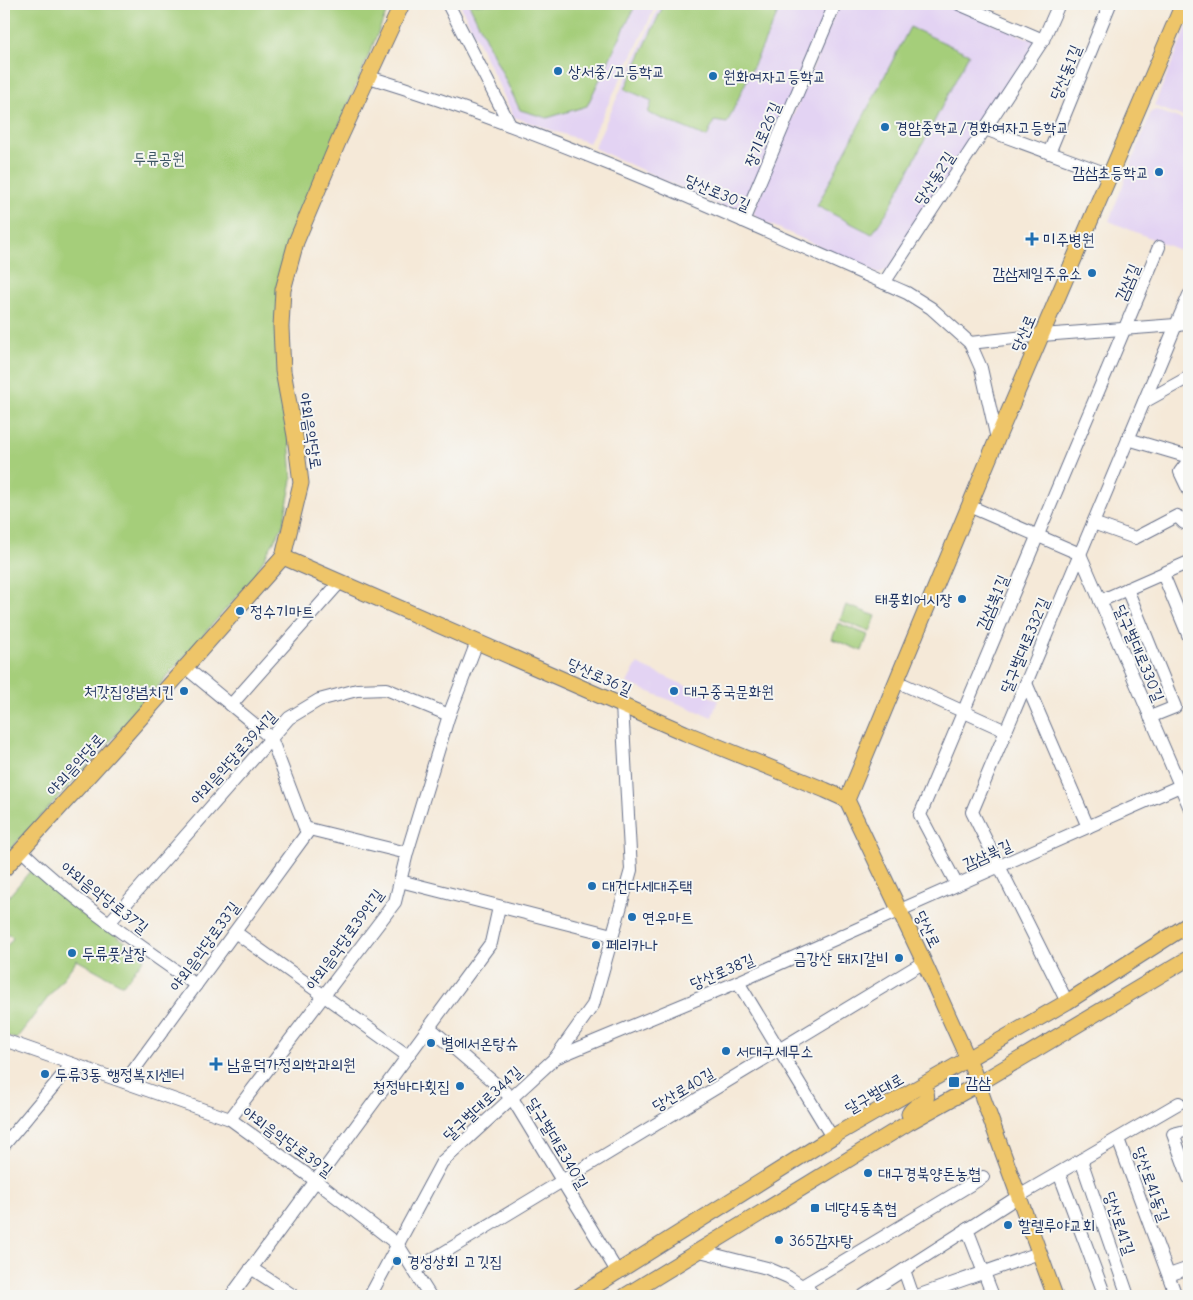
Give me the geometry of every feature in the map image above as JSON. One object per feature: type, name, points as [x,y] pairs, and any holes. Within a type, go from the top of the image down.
[{"type":"main road","name":"야외음악당로","points":[[4,869],[283,557],[301,483],[295,436],[283,371],[280,327],[283,290],[296,242],[339,140],[402,4]]},
{"type":"main road","name":"당산로","points":[[1054,1296],[968,1060],[924,962],[846,800],[997,439],[1183,4]]},
{"type":"main road","name":"당산로36길","points":[[283,557],[702,740],[846,800]]},
{"type":"main road","name":"달구벌대로","points":[[580,1296],[832,1137],[1067,1002],[1189,924]]},
{"type":"main road","points":[[625,1296],[908,1123],[978,1084],[1189,958]]},
{"type":"main road","points":[[908,1123],[908,1115],[911,1110],[924,1102],[927,1097],[927,1092],[923,1086]]},
{"type":"street","points":[[448,4],[510,126]]},
{"type":"street","name":"장기로26길","points":[[743,221],[834,4]]},
{"type":"street","points":[[959,4],[1043,40]]},
{"type":"street","name":"당산동2길","points":[[884,283],[1043,40],[1059,4]]},
{"type":"street","name":"당산동1길","points":[[1049,153],[1110,4]]},
{"type":"street","name":"당산로30길","points":[[369,77],[550,140],[743,221],[907,293],[931,308],[970,343]]},
{"type":"street","points":[[985,129],[1110,175]]},
{"type":"street","name":"감삼길","points":[[1125,329],[1159,247]]},
{"type":"street","name":"달구벌대로332길","points":[[1067,1002],[972,812],[1189,296]]},
{"type":"street","points":[[997,439],[981,368],[970,343],[1042,335],[1189,324]]},
{"type":"street","name":"감삼북1길","points":[[957,885],[920,814],[1125,329]]},
{"type":"street","points":[[1144,402],[1189,377]]},
{"type":"street","points":[[1128,439],[1189,459],[1180,472],[1189,491]]},
{"type":"street","points":[[970,506],[1080,554],[1100,601]]},
{"type":"street","points":[[1093,522],[1135,538],[1177,516],[1187,522]]},
{"type":"street","name":"달구벌대로330길","points":[[1189,562],[1100,601],[1150,716],[1185,784],[1189,806]]},
{"type":"street","points":[[1163,574],[1189,637]]},
{"type":"street","points":[[231,705],[340,582]]},
{"type":"street","name":"달구벌대로330길","points":[[1127,589],[1175,707],[1150,716]]},
{"type":"street","name":"야외음악당로39안길","points":[[230,1119],[395,902],[407,853],[449,715],[477,642]]},
{"type":"street","points":[[185,667],[271,738],[305,828],[407,853]]},
{"type":"street","points":[[896,681],[1006,731]]},
{"type":"street","points":[[1026,683],[1088,827]]},
{"type":"street","name":"야외음악당로39서길","points":[[108,923],[289,718],[319,700],[358,690],[386,689],[449,715]]},
{"type":"street","name":"달구벌대로344길","points":[[370,1296],[442,1162],[555,1058],[593,1005],[631,870],[622,705]]},
{"type":"street","name":"감삼북길","points":[[900,911],[1185,784]]},
{"type":"street","name":"야외음악당로33길","points":[[125,1082],[307,833],[305,828]]},
{"type":"street","name":"야외음악당로37길","points":[[21,850],[108,923],[196,985]]},
{"type":"street","points":[[400,881],[612,935]]},
{"type":"street","points":[[231,1296],[491,943],[499,907]]},
{"type":"street","name":"당산로38길","points":[[555,1058],[738,982],[900,911]]},
{"type":"street","points":[[235,932],[408,1056]]},
{"type":"street","name":"당산로40길","points":[[562,1181],[924,962]]},
{"type":"street","points":[[738,982],[832,1137]]},
{"type":"street","name":"달구벌대로340길","points":[[429,1027],[512,1098],[618,1272]]},
{"type":"street","name":"야외음악당로39길","points":[[4,1040],[230,1119],[316,1181],[398,1245],[430,1296]]},
{"type":"street","points":[[4,1146],[72,1064]]},
{"type":"street","points":[[863,1296],[1019,1196],[1179,1103]]},
{"type":"street","points":[[1189,1130],[1173,1134],[1189,1178]]},
{"type":"street","name":"당산로41동길","points":[[1118,1138],[1176,1296]]},
{"type":"street","name":"당산로41길","points":[[1081,1160],[1128,1296]]},
{"type":"street","points":[[1059,1173],[1105,1296]]},
{"type":"street","points":[[802,1286],[983,1177]]},
{"type":"street","points":[[420,1267],[562,1181]]},
{"type":"street","points":[[967,1229],[993,1296]]},
{"type":"street","points":[[700,1251],[767,1268],[788,1277],[811,1292],[812,1296]]},
{"type":"street","points":[[904,1270],[915,1296],[1039,1253]]},
{"type":"street","points":[[251,1268],[294,1296]]},
{"type":"street","points":[[1169,1275],[1189,1268]]},
{"type":"shaded area","name":"상서중/고등학교","points":[[460,4],[656,4],[589,143],[514,117]]},
{"type":"shaded area","name":"원화여자고등학교","points":[[660,4],[829,4],[743,216],[594,148]]},
{"type":"shaded area","name":"경암중학교/경화여자고등학교","points":[[839,4],[946,4],[1037,42],[889,269],[879,273],[760,220],[753,213]]},
{"type":"shaded area","points":[[1189,22],[1189,119],[1154,106]]},
{"type":"shaded area","name":"감삼초등학교","points":[[1156,110],[1189,122],[1189,254],[1109,221],[1151,112]]},
{"type":"shaded area","name":"대구중국문화원","points":[[637,664],[718,700],[712,717],[627,683]]},
{"type":"green space","name":"두류공원","points":[[4,4],[390,4],[337,131],[279,287],[292,480],[283,526],[252,579],[115,736],[4,856]]},
{"type":"green space","name":"상서중/고등학교","points":[[469,4],[636,4],[587,106],[547,118],[520,110]]},
{"type":"green space","points":[[664,4],[775,4],[777,15],[727,123],[714,121],[707,137],[648,113],[652,101],[625,89]]},
{"type":"green space","points":[[910,27],[969,54],[889,209],[872,234],[817,206]]},
{"type":"green space","points":[[846,605],[876,616],[870,632],[840,620]]},
{"type":"green space","points":[[838,623],[868,635],[862,651],[832,639]]},
{"type":"green space","name":"두류풋살장","points":[[31,870],[145,957],[123,985],[77,960],[16,1039],[4,1035],[4,950],[13,938],[4,930],[4,902]]},
{"type":"place","name":"상서중/고등학교","points":[[558,71]]},
{"type":"place","name":"원화여자고등학교","points":[[713,76]]},
{"type":"place","name":"경암중학교/경화여자고등학교","points":[[885,127]]},
{"type":"place","name":"감삼초등학교","points":[[1159,172]]},
{"type":"place","name":"미주병원","points":[[1032,239]]},
{"type":"place","name":"감삼제일주유소","points":[[1092,273]]},
{"type":"place","name":"태풍회어시장","points":[[962,599]]},
{"type":"place","name":"정수기마트","points":[[240,611]]},
{"type":"place","name":"처갓집양념치킨","points":[[184,691]]},
{"type":"place","name":"대구중국문화원","points":[[674,691]]},
{"type":"place","name":"대건다세대주택","points":[[592,886]]},
{"type":"place","name":"연우마트","points":[[632,917]]},
{"type":"place","name":"페리카나","points":[[596,945]]},
{"type":"place","name":"두류풋살장","points":[[72,953]]},
{"type":"place","name":"금강산 돼지갈비","points":[[899,958]]},
{"type":"place","name":"별에서온탕슈","points":[[431,1043]]},
{"type":"place","name":"서대구세무소","points":[[726,1051]]},
{"type":"place","name":"남윤덕가정의학과의원","points":[[216,1064]]},
{"type":"place","name":"두류3동 행정복지센터","points":[[45,1074]]},
{"type":"place","name":"감삼","points":[[954,1082]]},
{"type":"place","name":"청정바다횟집","points":[[460,1086]]},
{"type":"place","name":"대구경북양돈농협","points":[[868,1173]]},
{"type":"place","name":"네당4동축협","points":[[815,1208]]},
{"type":"place","name":"할렐루야교회","points":[[1008,1225]]},
{"type":"place","name":"365감자탕","points":[[779,1240]]},
{"type":"place","name":"경성상회 고깃집","points":[[397,1261]]}]
